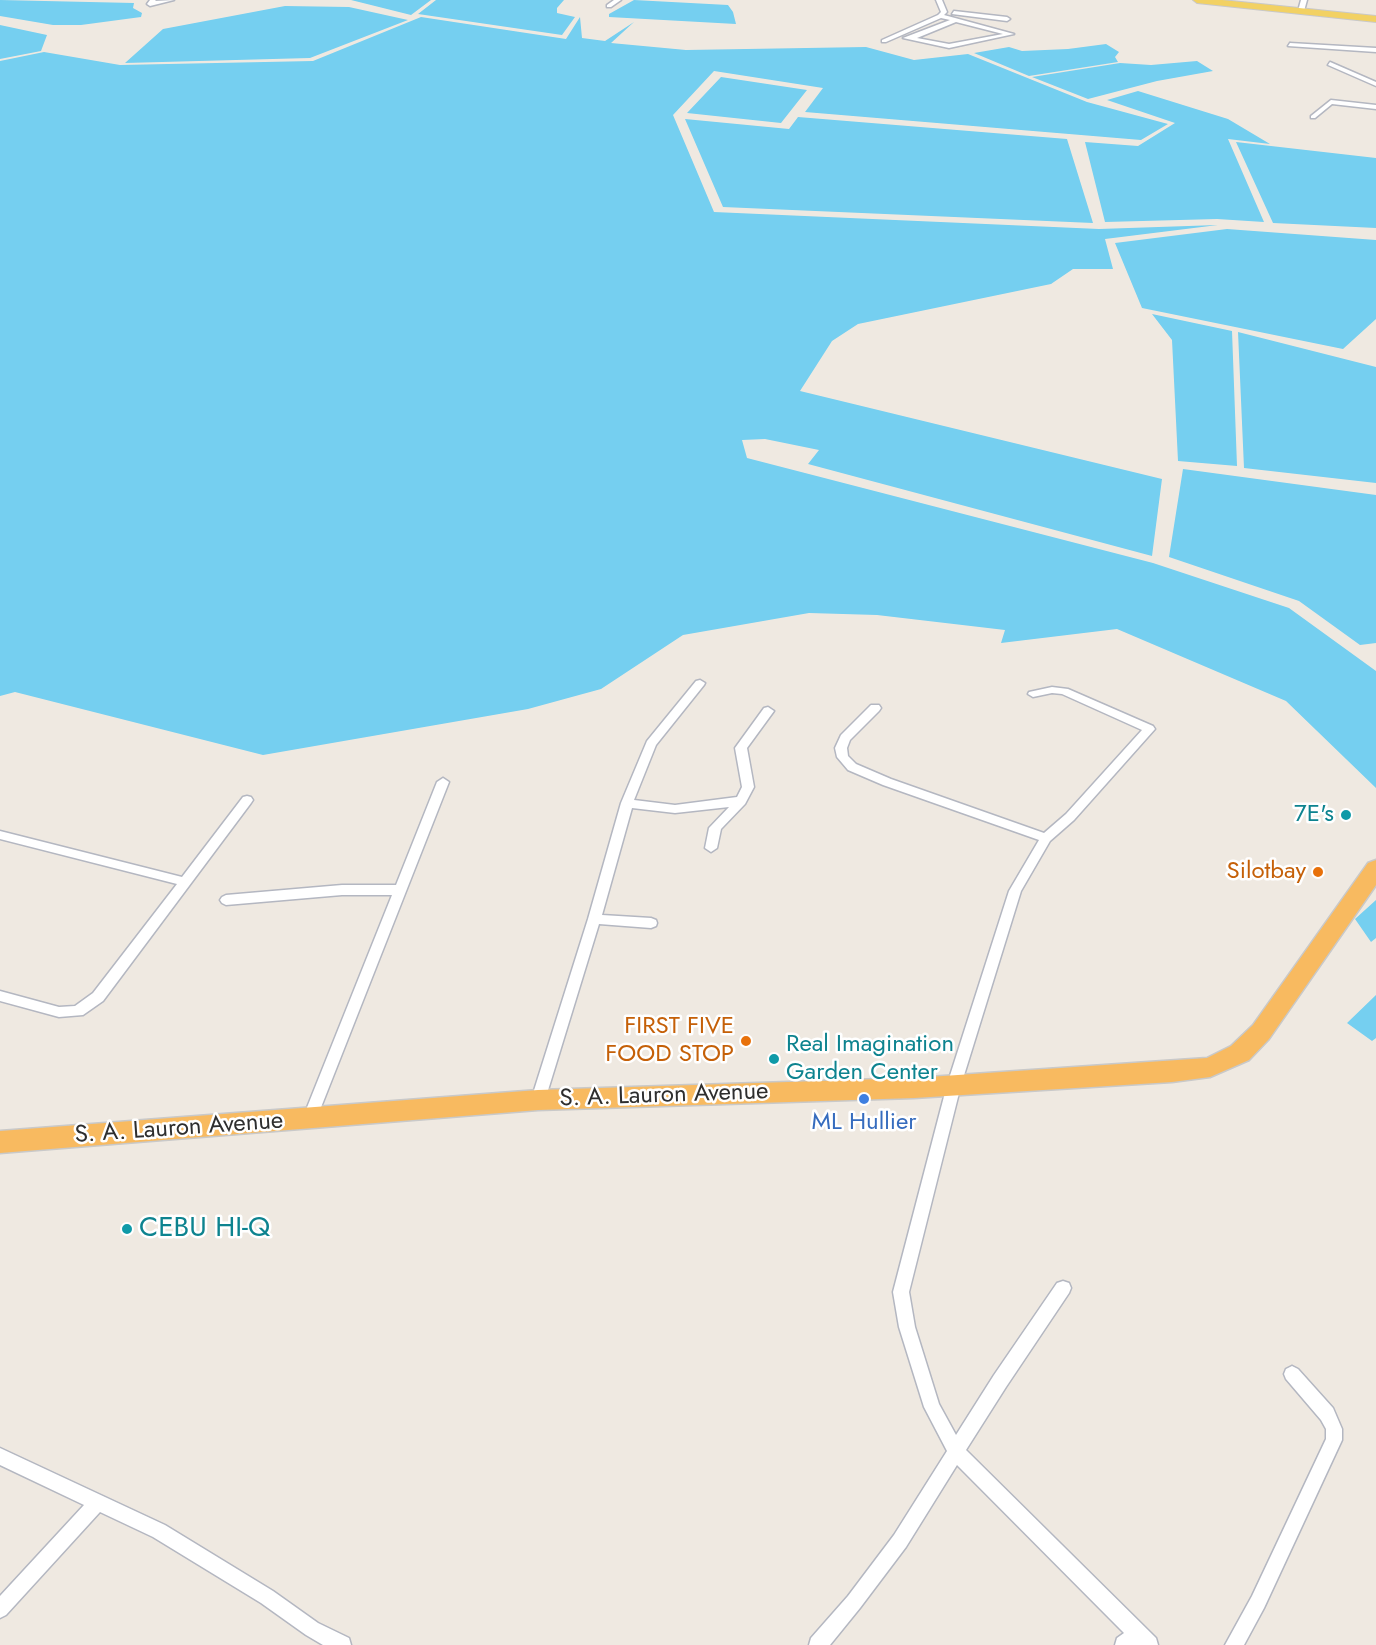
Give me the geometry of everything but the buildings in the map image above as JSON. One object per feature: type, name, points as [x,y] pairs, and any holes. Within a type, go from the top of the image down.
[{"type":"highway","name":"S. A. Lauron Avenue","points":[[0,1142],[309,1120],[538,1100],[954,1085],[1172,1072],[1210,1067],[1240,1053],[1261,1032],[1376,868]]},
{"type":"main road","points":[[1197,0],[1376,20]]},
{"type":"street","points":[[153,0],[150,3],[171,0]]},
{"type":"street","points":[[609,6],[618,0]]},
{"type":"street","points":[[939,0],[942,14]]},
{"type":"street","points":[[1301,11],[1304,0]]},
{"type":"street","points":[[942,14],[956,20],[1011,34],[949,46],[908,39],[956,20]]},
{"type":"street","points":[[884,41],[942,14],[1007,19]]},
{"type":"street","points":[[972,31],[983,27]]},
{"type":"street","points":[[940,45],[961,36]]},
{"type":"street","points":[[1290,45],[1376,50]]},
{"type":"street","points":[[1309,46],[1314,53]]},
{"type":"street","points":[[1330,64],[1376,84]]},
{"type":"street","points":[[1313,117],[1330,102],[1376,107]]},
{"type":"street","points":[[538,1100],[594,919],[627,802],[651,744],[700,683]]},
{"type":"street","points":[[1033,694],[1052,690],[1064,691],[1149,729],[1070,817],[1046,837],[1016,891],[954,1085],[901,1292],[907,1327],[929,1398],[957,1453],[1137,1641]]},
{"type":"street","points":[[875,708],[845,738],[841,748],[843,757],[852,767],[887,782],[1046,837]]},
{"type":"street","points":[[711,848],[715,828],[741,801],[748,788],[741,748],[768,711]]},
{"type":"street","points":[[309,1120],[443,782]]},
{"type":"street","points":[[0,996],[59,1012],[78,1011],[98,997],[247,800]]},
{"type":"street","points":[[627,802],[675,809],[741,801]]},
{"type":"street","points":[[0,835],[186,882]]},
{"type":"street","points":[[226,900],[342,890],[399,890]]},
{"type":"street","points":[[594,919],[651,923]]},
{"type":"street","points":[[818,1645],[877,1574],[1063,1287]]},
{"type":"street","points":[[1234,1645],[1258,1602],[1334,1440],[1334,1429],[1327,1414],[1292,1374]]},
{"type":"street","points":[[0,1456],[159,1532],[267,1597],[312,1629],[342,1645]]},
{"type":"street","points":[[0,1610],[98,1502]]},
{"type":"water","points":[[0,0],[134,3],[133,8],[142,13],[141,17],[81,25],[53,25],[0,16]]},
{"type":"water","points":[[351,0],[431,0],[411,15]]},
{"type":"water","points":[[436,0],[564,0],[557,8],[557,13],[575,17],[562,35],[418,14]]},
{"type":"water","points":[[634,0],[728,5],[733,12],[736,24],[609,17],[609,14]]},
{"type":"water","points":[[285,6],[349,7],[408,20],[310,58],[125,63],[163,29]]},
{"type":"water","points":[[421,17],[566,39],[580,17],[582,38],[605,41],[634,22],[611,43],[686,50],[866,47],[914,60],[968,54],[1087,102],[1168,124],[1141,140],[805,112],[823,88],[714,71],[673,115],[714,212],[1099,229],[1218,225],[1105,239],[1113,269],[1073,269],[1051,284],[858,324],[832,341],[800,391],[1162,479],[1152,556],[808,464],[819,450],[765,439],[742,440],[747,458],[1153,563],[1289,608],[1376,671],[1376,788],[1286,701],[1117,629],[1001,643],[1005,630],[877,615],[809,613],[683,635],[601,689],[528,709],[263,755],[15,692],[0,696],[0,61],[44,52],[120,65],[313,61]]},
{"type":"water","points":[[0,25],[47,35],[41,51],[0,59]]},
{"type":"water","points":[[1106,44],[1119,52],[1115,57],[1118,62],[1029,76],[974,53],[1009,47],[1022,51],[1068,49]]},
{"type":"water","points":[[1197,61],[1213,71],[1157,81],[1088,99],[1032,77],[1120,63],[1151,65]]},
{"type":"water","points":[[721,77],[807,90],[781,123],[687,113]]},
{"type":"water","points":[[1138,91],[1228,119],[1270,144],[1228,139],[1264,222],[1217,219],[1105,222],[1085,142],[1138,146],[1175,123],[1107,100]]},
{"type":"water","points":[[798,117],[1067,139],[1093,223],[723,207],[685,119],[789,129]]},
{"type":"water","points":[[1236,142],[1376,158],[1376,228],[1273,223]]},
{"type":"water","points":[[1227,229],[1376,240],[1376,319],[1343,349],[1142,308],[1115,243]]},
{"type":"water","points":[[1152,314],[1232,331],[1237,466],[1178,461],[1172,340]]},
{"type":"water","points":[[1238,332],[1376,367],[1376,483],[1244,468]]},
{"type":"water","points":[[1183,469],[1376,495],[1376,643],[1360,645],[1299,601],[1169,557]]},
{"type":"water","points":[[1376,900],[1376,938],[1371,942],[1355,919]]},
{"type":"water","points":[[1376,995],[1376,1038],[1372,1041],[1347,1023]]},
{"type":"place","name":"7E's","points":[[1346,815]]},
{"type":"place","name":"Silotbay","points":[[1318,872]]},
{"type":"place","name":"FIRST FIVE FOOD STOP","points":[[746,1041]]},
{"type":"place","name":"Real Imagination Garden Center","points":[[774,1059]]},
{"type":"place","name":"ML Hullier","points":[[864,1099]]},
{"type":"place","name":"CEBU HI-Q","points":[[127,1229]]}]
